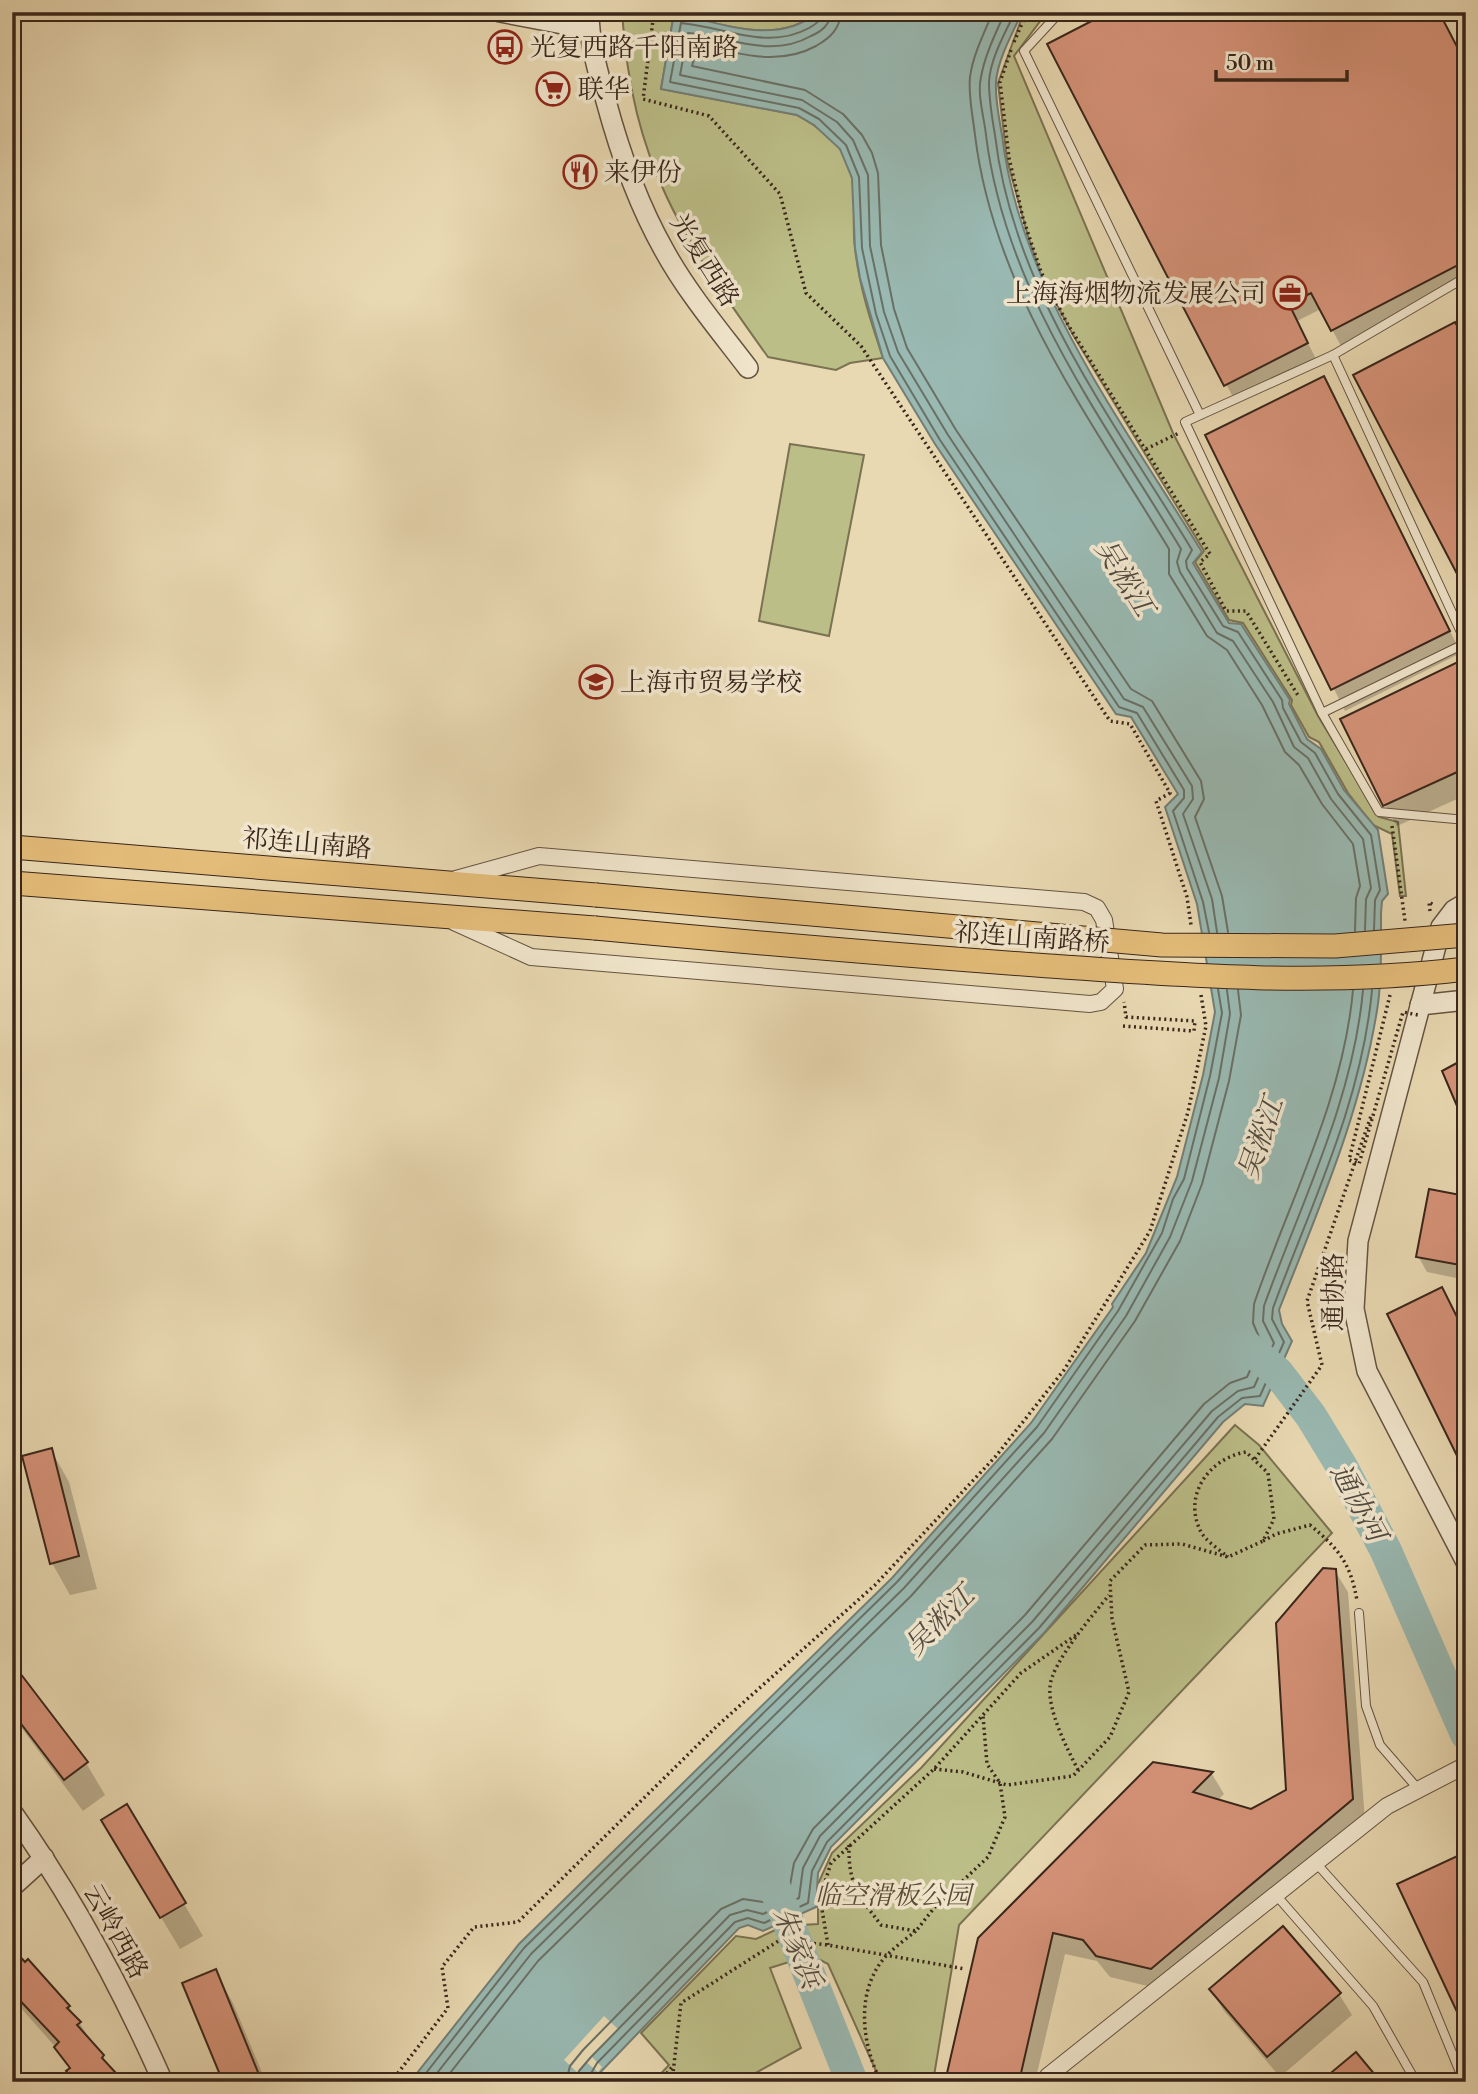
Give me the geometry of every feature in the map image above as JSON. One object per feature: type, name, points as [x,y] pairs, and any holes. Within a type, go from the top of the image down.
[{"type":"main road","name":"祁连山南路","points":[[12,847],[596,895]]},
{"type":"main road","points":[[12,883],[442,917]]},
{"type":"main road","name":"祁连山南路桥","points":[[596,895],[1162,945],[1335,946],[1466,935]]},
{"type":"main road","name":"祁连山南路桥","points":[[442,917],[1251,979],[1336,979],[1466,969]]},
{"type":"street","points":[[500,12],[589,21]]},
{"type":"street","name":"光复西路","points":[[589,21],[612,126],[632,185],[664,251],[703,310],[748,368]]},
{"type":"street","points":[[442,917],[531,957],[1090,1004],[1101,1002],[1115,989],[1104,920],[1097,908],[1084,902],[539,856],[443,883]]},
{"type":"street","name":"通协路","points":[[1466,903],[1454,910],[1441,927],[1358,1241],[1354,1310],[1367,1371],[1466,1562]]},
{"type":"street","points":[[1419,1010],[1466,1000]]},
{"type":"street","points":[[1045,2082],[1048,2076],[1387,1806],[1466,1765]]},
{"type":"street","name":"云岭西路","points":[[12,1812],[44,1858],[101,1954],[163,2082]]},
{"type":"street","points":[[12,1887],[44,1858]]},
{"type":"lane","points":[[1060,12],[1024,51],[1200,415]]},
{"type":"lane","points":[[1466,277],[1332,355],[1185,422],[1322,713],[1379,812],[1466,820]]},
{"type":"lane","points":[[1322,713],[1466,643],[1332,355]]},
{"type":"lane","points":[[1359,1613],[1366,1706],[1380,1745],[1419,1790]]},
{"type":"lane","points":[[1316,1863],[1423,1982],[1464,2082]]},
{"type":"lane","points":[[1276,1895],[1373,2006],[1416,2082]]},
{"type":"path","points":[[654,12],[643,99],[709,116],[780,194],[806,293],[861,346],[1110,721],[1130,724],[1170,793],[1156,801],[1187,897],[1193,936]]},
{"type":"path","points":[[1027,12],[1000,82],[1009,158],[1023,218],[1041,272],[1067,323],[1210,554],[1200,562],[1226,611],[1246,611],[1303,704]]},
{"type":"path","points":[[1146,449],[1176,435]]},
{"type":"path","points":[[1386,822],[1395,827],[1405,926]]},
{"type":"path","points":[[1121,971],[1126,1017],[1195,1021],[1194,1031],[1123,1026]]},
{"type":"path","points":[[1395,975],[1349,1160],[1359,1164],[1403,1012],[1419,1010]]},
{"type":"path","points":[[391,2082],[448,2008],[442,1967],[474,1927],[518,1922],[717,1726],[875,1585],[996,1456],[1064,1370],[1150,1231],[1188,1112],[1206,1026],[1200,988]]},
{"type":"path","points":[[1255,1459],[1322,1365],[1307,1301],[1360,1143]]},
{"type":"path","points":[[1228,1557],[1200,1531],[1194,1496],[1204,1476],[1231,1454],[1246,1452],[1268,1473],[1274,1519],[1263,1541]]},
{"type":"path","points":[[933,1769],[964,1772],[1007,1785],[1073,1776],[1078,1771],[1110,1737],[1129,1692],[1112,1619],[1110,1581],[1145,1545],[1182,1544],[1228,1557],[1276,1534],[1310,1525],[1334,1545],[1353,1574],[1359,1613]]},
{"type":"path","points":[[1078,1771],[1059,1730],[1050,1686],[1079,1633],[1110,1593]]},
{"type":"path","points":[[828,1945],[820,1898],[831,1863],[933,1769],[1021,1673],[1079,1633]]},
{"type":"path","points":[[881,2082],[868,2056],[864,2007],[870,1979],[887,1955],[916,1931],[934,1908],[988,1857],[1006,1817],[1000,1783],[987,1764],[983,1716]]},
{"type":"path","points":[[849,1845],[849,1869],[856,1893],[864,1904],[881,1925],[916,1931]]},
{"type":"path","points":[[672,2082],[681,2003],[747,1958],[780,1940],[828,1945],[965,1969]]},
{"type":"path","points":[[660,2082],[674,2066]]},
{"type":"green space","points":[[622,12],[818,12],[802,23],[767,30],[729,27],[674,14],[661,89],[797,115],[819,129],[838,146],[851,172],[859,276],[883,358],[850,363],[836,370],[768,357],[710,274],[666,196],[637,113]]},
{"type":"green space","points":[[1024,12],[1047,12],[1014,56],[1173,433],[1318,716],[1379,817],[1398,822],[1406,896],[1400,896],[1392,834],[1373,825],[1348,793],[1319,742],[1309,737],[1291,705],[1292,700],[1243,623],[1229,620],[1195,562],[1204,551],[1073,335],[1041,275],[1007,160],[998,83]]},
{"type":"green space","points":[[790,444],[864,455],[829,636],[759,621]]},
{"type":"green space","name":"临空滑板公园","points":[[1235,1425],[1259,1445],[1332,1533],[959,1925],[933,2082],[881,2082],[828,1964],[811,1955],[770,1968],[801,2048],[739,2082],[653,2082],[669,2065],[641,2033],[736,1936],[756,1939],[784,1926],[818,1924],[818,1884],[832,1853],[921,1768]]},
{"type":"water","name":"吴淞江","points":[[818,12],[1022,12],[1000,64],[996,82],[997,102],[1013,192],[1030,247],[1052,301],[1109,404],[1202,552],[1193,563],[1229,623],[1241,624],[1290,700],[1289,704],[1307,739],[1321,749],[1344,790],[1378,830],[1388,894],[1382,901],[1381,970],[1371,1044],[1337,1160],[1279,1310],[1282,1324],[1292,1341],[1263,1406],[1245,1404],[1223,1422],[1044,1633],[831,1847],[818,1873],[816,1907],[763,1931],[748,1925],[739,1928],[591,2082],[410,2082],[519,1944],[892,1578],[1031,1423],[1113,1307],[1112,1304],[1146,1253],[1177,1177],[1203,1075],[1215,1012],[1197,904],[1165,807],[1178,794],[1131,717],[1116,714],[935,444],[883,358],[860,278],[855,248],[852,178],[840,149],[814,125],[797,115],[661,89],[674,13],[729,26],[767,30],[802,23]]},
{"type":"pier","points":[[604,2016],[618,2029],[592,2057],[602,2067],[598,2072],[586,2062],[577,2072],[564,2060]]},
{"type":"building","points":[[1109,12],[1439,12],[1466,64],[1466,261],[1331,331],[1311,293],[1289,304],[1308,343],[1224,386],[1047,44]]},
{"type":"building","points":[[1455,322],[1466,342],[1466,591],[1353,375]]},
{"type":"building","points":[[1324,376],[1450,631],[1331,690],[1205,435]]},
{"type":"building","points":[[1466,658],[1466,768],[1383,806],[1340,719]]},
{"type":"building","points":[[1466,1058],[1466,1127],[1442,1071]]},
{"type":"building","points":[[1429,1189],[1466,1196],[1466,1266],[1416,1257]]},
{"type":"building","points":[[1442,1287],[1466,1335],[1466,1474],[1387,1314]]},
{"type":"building","points":[[52,1448],[79,1556],[50,1564],[22,1456]]},
{"type":"building","points":[[1323,1568],[1336,1569],[1353,1799],[1151,1969],[1096,1956],[1083,1940],[1053,1933],[1019,2082],[945,2082],[978,1938],[1153,1762],[1213,1772],[1193,1792],[1251,1809],[1286,1790],[1276,1623]]},
{"type":"building","points":[[20,1673],[88,1762],[64,1780],[12,1712],[12,1679]]},
{"type":"building","points":[[127,1804],[186,1903],[160,1918],[101,1820]]},
{"type":"building","points":[[1466,1852],[1466,2031],[1397,1884]]},
{"type":"building","points":[[1283,1926],[1341,1993],[1267,2057],[1209,1989]]},
{"type":"building","points":[[12,1948],[25,1962],[28,1959],[70,2006],[67,2008],[81,2022],[77,2025],[104,2055],[102,2058],[115,2072],[104,2082],[76,2082],[66,2071],[70,2068],[54,2047],[59,2042],[12,1992]]},
{"type":"building","points":[[216,1969],[262,2082],[223,2082],[182,1983]]},
{"type":"building","points":[[1356,2052],[1381,2082],[1320,2082]]},
{"type":"waterway","name":"通协河","points":[[1245,1345],[1278,1373],[1311,1416],[1342,1467],[1386,1551],[1466,1734]]},
{"type":"waterway","name":"朱家浜","points":[[772,1881],[852,2082]]},
{"type":"place","name":"光复西路千阳南路","points":[[505,47]]},
{"type":"place","name":"联华","points":[[553,89]]},
{"type":"place","name":"来伊份","points":[[580,172]]},
{"type":"place","name":"上海海烟物流发展公司","points":[[1290,293]]},
{"type":"place","name":"上海市贸易学校","points":[[596,682]]}]
